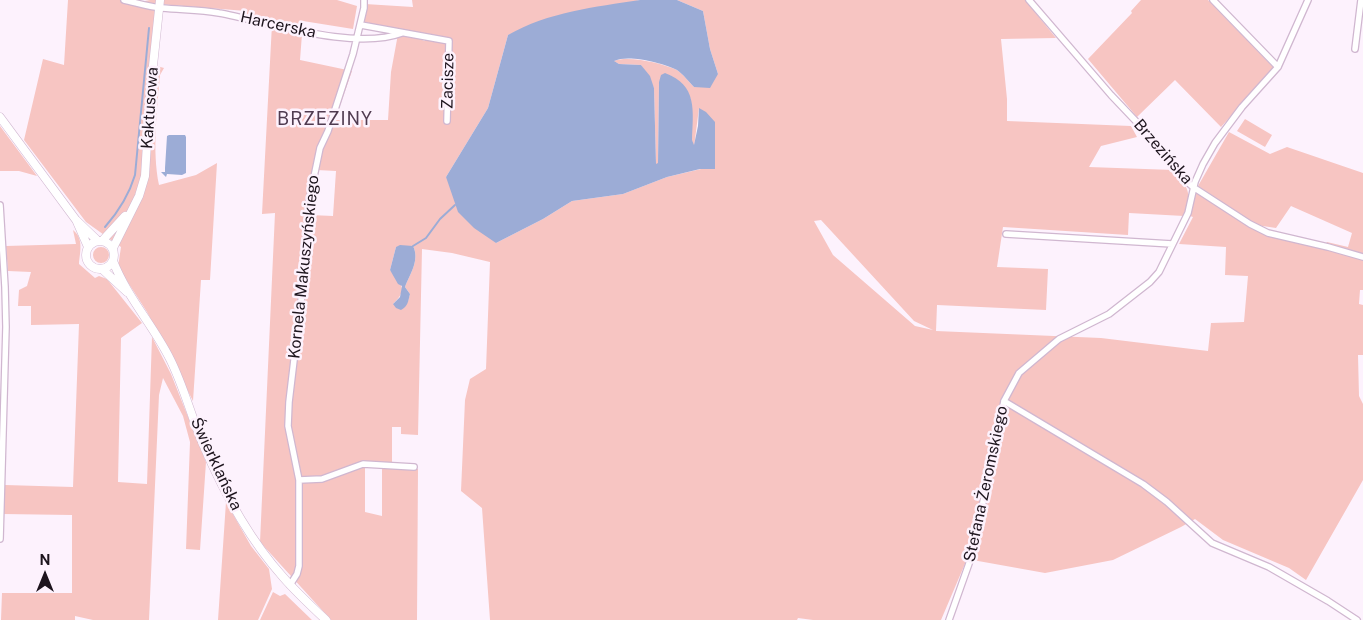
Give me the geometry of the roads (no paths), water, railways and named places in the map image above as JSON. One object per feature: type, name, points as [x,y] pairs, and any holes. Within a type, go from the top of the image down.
[{"type":"street","name":"Harcerska","points":[[124,0],[216,12],[314,33],[358,39],[382,38],[402,33]]},
{"type":"street","name":"Kornela Makuszyńskiego","points":[[290,585],[297,574],[299,566],[300,480],[288,426],[304,276],[310,189],[320,148],[328,131],[358,39],[364,0]]},
{"type":"street","name":"Brzezińska","points":[[1030,0],[1193,188],[1250,224],[1268,233],[1328,246],[1363,257]]},
{"type":"street","points":[[1213,0],[1278,66]]},
{"type":"street","name":"Stefana Żeromskiego","points":[[948,620],[972,555],[1004,401],[1018,373],[1059,340],[1110,314],[1150,282],[1159,272],[1188,213],[1193,188],[1200,170],[1215,143],[1242,107],[1278,66],[1308,0]]},
{"type":"street","points":[[1355,49],[1361,0]]},
{"type":"street","name":"Kaktusowa","points":[[113,248],[141,191],[145,176],[150,94],[160,4]]},
{"type":"street","name":"Harcerska","points":[[361,25],[449,41]]},
{"type":"street","name":"Zacisze","points":[[447,121],[449,41]]},
{"type":"street","points":[[0,117],[76,220],[100,241],[108,243],[113,248],[113,261],[109,267],[102,269],[94,268],[87,261],[86,252],[88,247],[76,220]]},
{"type":"street","points":[[0,204],[6,287],[3,327],[0,539]]},
{"type":"street","name":"Kaktusowa","points":[[100,241],[129,213]]},
{"type":"street","points":[[1006,234],[1172,244]]},
{"type":"street","points":[[88,247],[100,241]]},
{"type":"street","name":"Świerklańska","points":[[113,261],[128,293],[155,333],[172,364],[206,451],[258,546],[290,585],[326,620]]},
{"type":"street","name":"Świerklańska","points":[[102,269],[128,293]]},
{"type":"street","points":[[1004,401],[1143,484],[1168,502],[1212,543],[1246,556],[1328,601],[1357,620]]},
{"type":"street","points":[[300,480],[320,479],[363,464],[414,467]]},
{"type":"water","points":[[640,0],[677,0],[703,11],[710,49],[718,74],[710,88],[694,87],[677,70],[655,62],[628,58],[614,61],[619,64],[641,65],[650,76],[654,88],[656,164],[658,163],[659,82],[661,75],[665,73],[676,78],[688,92],[693,109],[692,140],[694,145],[699,108],[706,112],[715,122],[715,169],[700,169],[667,177],[623,194],[572,201],[543,219],[496,243],[474,228],[458,212],[446,177],[488,108],[508,35],[523,27],[555,16],[589,8]]},
{"type":"water","points":[[185,135],[186,137],[186,173],[182,175],[167,174],[166,177],[161,172],[165,172],[167,136]]},
{"type":"water","points":[[400,245],[413,246],[415,251],[414,267],[405,287],[410,294],[409,299],[401,310],[393,304],[400,297],[402,286],[398,284],[390,270],[396,247]]},
{"type":"waterway","points":[[105,227],[123,202],[135,175],[149,28]]},
{"type":"waterway","points":[[413,246],[426,238],[440,219],[455,205]]},
{"type":"district","name":"BRZEZINY","points":[[325,119]]}]
